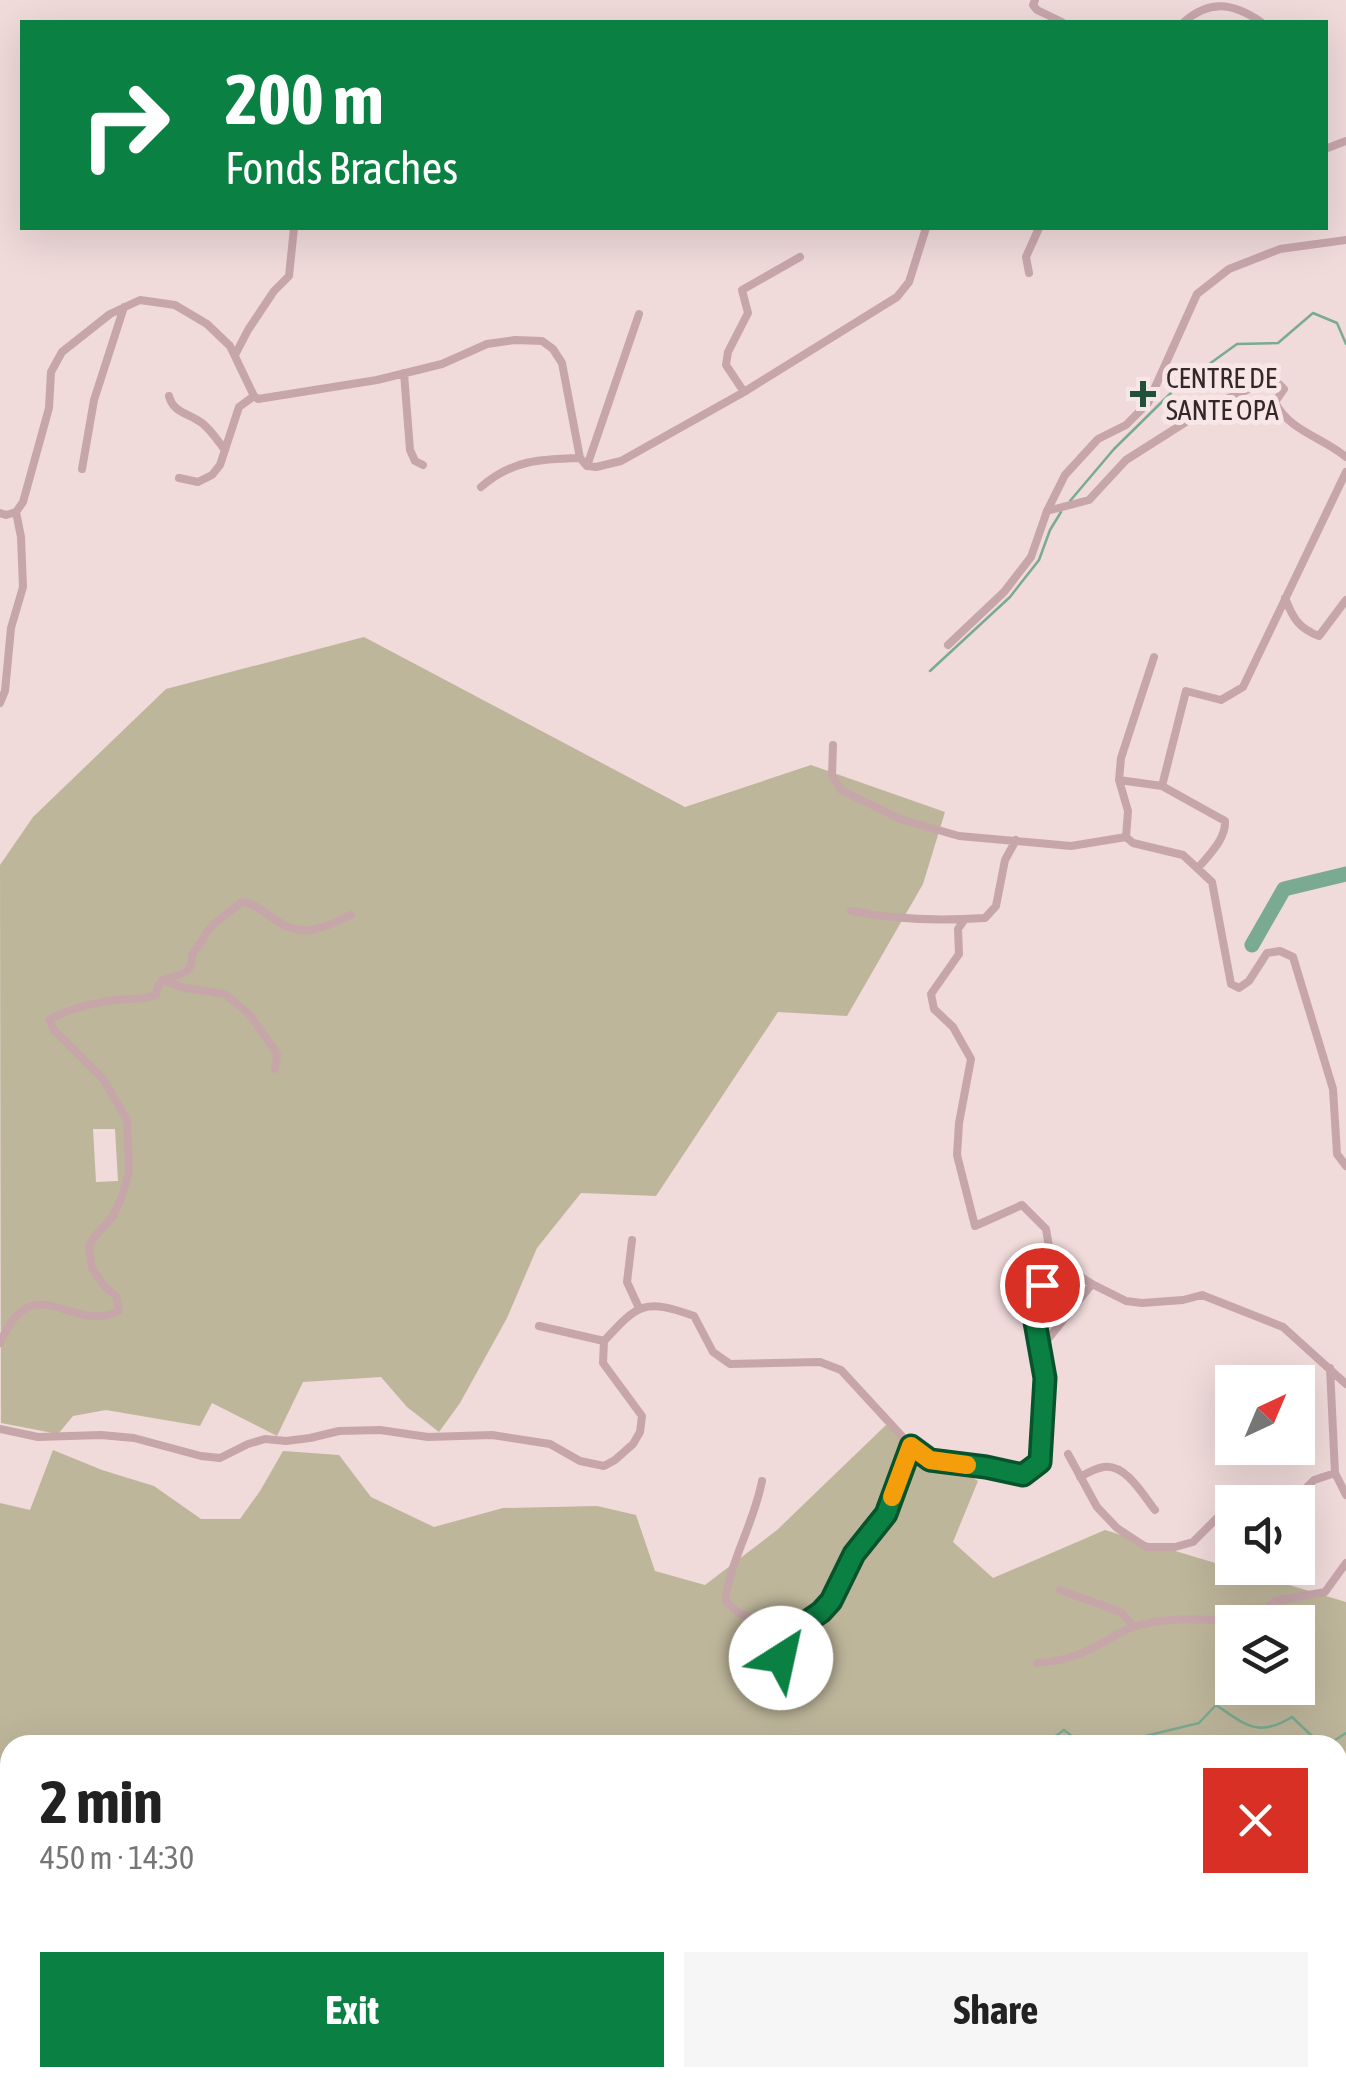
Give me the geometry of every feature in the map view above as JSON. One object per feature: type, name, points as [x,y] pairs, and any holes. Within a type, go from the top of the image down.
[{"type":"street","points":[[1035,0],[1037,10],[1058,20]]},
{"type":"street","points":[[1186,20],[1205,4],[1222,4],[1257,20]]},
{"type":"street","points":[[234,356],[265,305],[289,276],[294,230]]},
{"type":"street","points":[[0,512],[16,512],[23,502],[49,408],[51,372],[62,352],[110,314],[140,300],[175,305],[207,324],[230,346],[254,396],[264,400],[442,364],[488,344],[542,341],[562,362],[580,458],[588,466],[596,467],[621,461],[744,392],[897,297],[910,282],[925,230]]},
{"type":"street","points":[[1029,273],[1026,257],[1038,230]]},
{"type":"street","points":[[948,645],[1004,592],[1031,557],[1046,511],[1065,475],[1098,439],[1126,425],[1148,403],[1197,294],[1229,270],[1280,250],[1346,240]]},
{"type":"street","points":[[744,392],[726,366],[728,352],[748,314],[742,290],[800,257]]},
{"type":"street","points":[[82,470],[94,400],[124,307]]},
{"type":"street","points":[[588,466],[639,314]]},
{"type":"street","points":[[404,373],[410,450],[415,461],[424,466]]},
{"type":"street","points":[[1046,511],[1089,500],[1126,460],[1211,406],[1260,384],[1279,384],[1284,390],[1275,402],[1282,415],[1293,426],[1346,457]]},
{"type":"street","points":[[169,396],[174,408],[206,426],[225,450]]},
{"type":"street","points":[[179,478],[205,481],[220,465],[238,408],[254,396]]},
{"type":"street","points":[[481,487],[496,473],[534,460],[580,458]]},
{"type":"street","points":[[1162,786],[1186,691],[1221,700],[1243,688],[1346,472]]},
{"type":"street","points":[[0,703],[22,587],[22,537],[16,512]]},
{"type":"street","points":[[1284,598],[1294,620],[1319,636],[1346,600]]},
{"type":"street","points":[[1126,838],[1128,811],[1119,780],[1121,758],[1154,656]]},
{"type":"street","points":[[834,745],[832,776],[840,790],[900,819],[959,836],[1071,846],[1126,838],[1133,844],[1182,855],[1198,868],[1212,882],[1232,984],[1239,988],[1249,981],[1267,953],[1280,950],[1294,957],[1332,1089],[1338,1154],[1346,1166]]},
{"type":"street","points":[[1119,780],[1162,786],[1225,821],[1222,837],[1198,868]]},
{"type":"street","points":[[851,911],[883,918],[985,918],[996,906],[1004,860],[1016,840]]},
{"type":"street","points":[[0,1342],[11,1319],[34,1304],[82,1315],[112,1314],[119,1310],[116,1296],[92,1268],[90,1247],[114,1216],[122,1196],[128,1172],[127,1120],[102,1078],[62,1038],[50,1020],[118,999],[142,1001],[156,995],[162,980],[183,975],[192,968],[192,954],[209,928],[242,902],[298,931],[318,930],[351,915]]},
{"type":"street","points":[[0,1429],[38,1437],[134,1438],[217,1458],[265,1439],[298,1440],[339,1431],[380,1430],[428,1437],[492,1435],[550,1444],[580,1461],[604,1466],[632,1444],[640,1432],[642,1416],[603,1363],[604,1342],[625,1319],[652,1304],[694,1316],[713,1352],[730,1364],[820,1362],[841,1370],[911,1446],[930,1460],[1023,1475],[1040,1462],[1045,1378],[1032,1305],[1052,1265],[1046,1229],[1022,1205],[975,1226],[957,1155],[971,1059],[954,1028],[934,1009],[930,994],[959,954],[958,929],[965,919]]},
{"type":"street","points":[[162,980],[224,994],[250,1015],[274,1049],[278,1056],[275,1069]]},
{"type":"street","points":[[632,1240],[627,1282],[640,1308]]},
{"type":"street","points":[[1052,1265],[1074,1272],[1126,1301],[1142,1304],[1202,1294],[1283,1327],[1346,1384]]},
{"type":"street","points":[[1040,1349],[1092,1284]]},
{"type":"street","points":[[539,1326],[604,1342]]},
{"type":"street","points":[[1330,1368],[1335,1473],[1346,1495]]},
{"type":"street","points":[[779,1667],[786,1636],[831,1601],[854,1554],[886,1514],[911,1446]]},
{"type":"street","points":[[1068,1454],[1097,1506],[1117,1528],[1146,1547],[1176,1548],[1193,1542],[1215,1520]]},
{"type":"street","points":[[1080,1476],[1106,1466],[1116,1468],[1132,1480],[1154,1510]]},
{"type":"street","points":[[1309,1485],[1335,1473]]},
{"type":"street","points":[[762,1482],[758,1504],[738,1547],[726,1601],[738,1612],[786,1636]]},
{"type":"street","points":[[1038,1663],[1089,1651],[1134,1627],[1179,1619],[1252,1620],[1275,1601],[1325,1592],[1346,1564]]},
{"type":"street","points":[[1060,1590],[1121,1612],[1134,1627]]},
{"type":"shaded area","points":[[364,637],[685,807],[811,765],[945,812],[923,884],[847,1016],[778,1012],[656,1196],[581,1193],[537,1248],[507,1318],[460,1403],[439,1432],[407,1407],[381,1377],[303,1382],[277,1436],[212,1403],[200,1426],[106,1410],[73,1416],[58,1434],[1,1423],[0,865],[33,817],[166,689]],"holes":[[[93,1129],[115,1129],[118,1181],[96,1182]]]},
{"type":"shaded area","points":[[886,1425],[978,1481],[953,1542],[993,1578],[1105,1530],[1215,1563],[1215,1585],[1289,1585],[1346,1602],[1346,1735],[0,1735],[0,1503],[30,1510],[53,1450],[154,1486],[201,1519],[240,1519],[283,1451],[339,1455],[371,1497],[434,1527],[503,1508],[597,1506],[636,1515],[655,1571],[705,1585],[777,1530]]},
{"type":"waterway","points":[[1070,501],[1114,449],[1176,388],[1237,344],[1278,343],[1313,313],[1337,323],[1346,344]]},
{"type":"waterway","points":[[930,671],[1010,597],[1039,560],[1061,512]]},
{"type":"waterway","points":[[1252,945],[1284,889],[1346,874]]},
{"type":"waterway","points":[[1149,1735],[1199,1723],[1216,1705],[1261,1728],[1292,1717],[1311,1735]]},
{"type":"waterway","points":[[1057,1735],[1064,1730],[1071,1735]]},
{"type":"slow traffic","points":[[892,1497],[911,1446],[930,1460],[967,1465]]},
{"type":"place","name":"CENTRE DE SANTE OPA","points":[[1143,394]]},
{"type":"route","points":[[781,1658],[786,1636],[831,1601],[854,1554],[886,1514],[911,1446],[930,1460],[1023,1475],[1040,1462],[1045,1378],[1032,1305],[1042,1285]]}]
